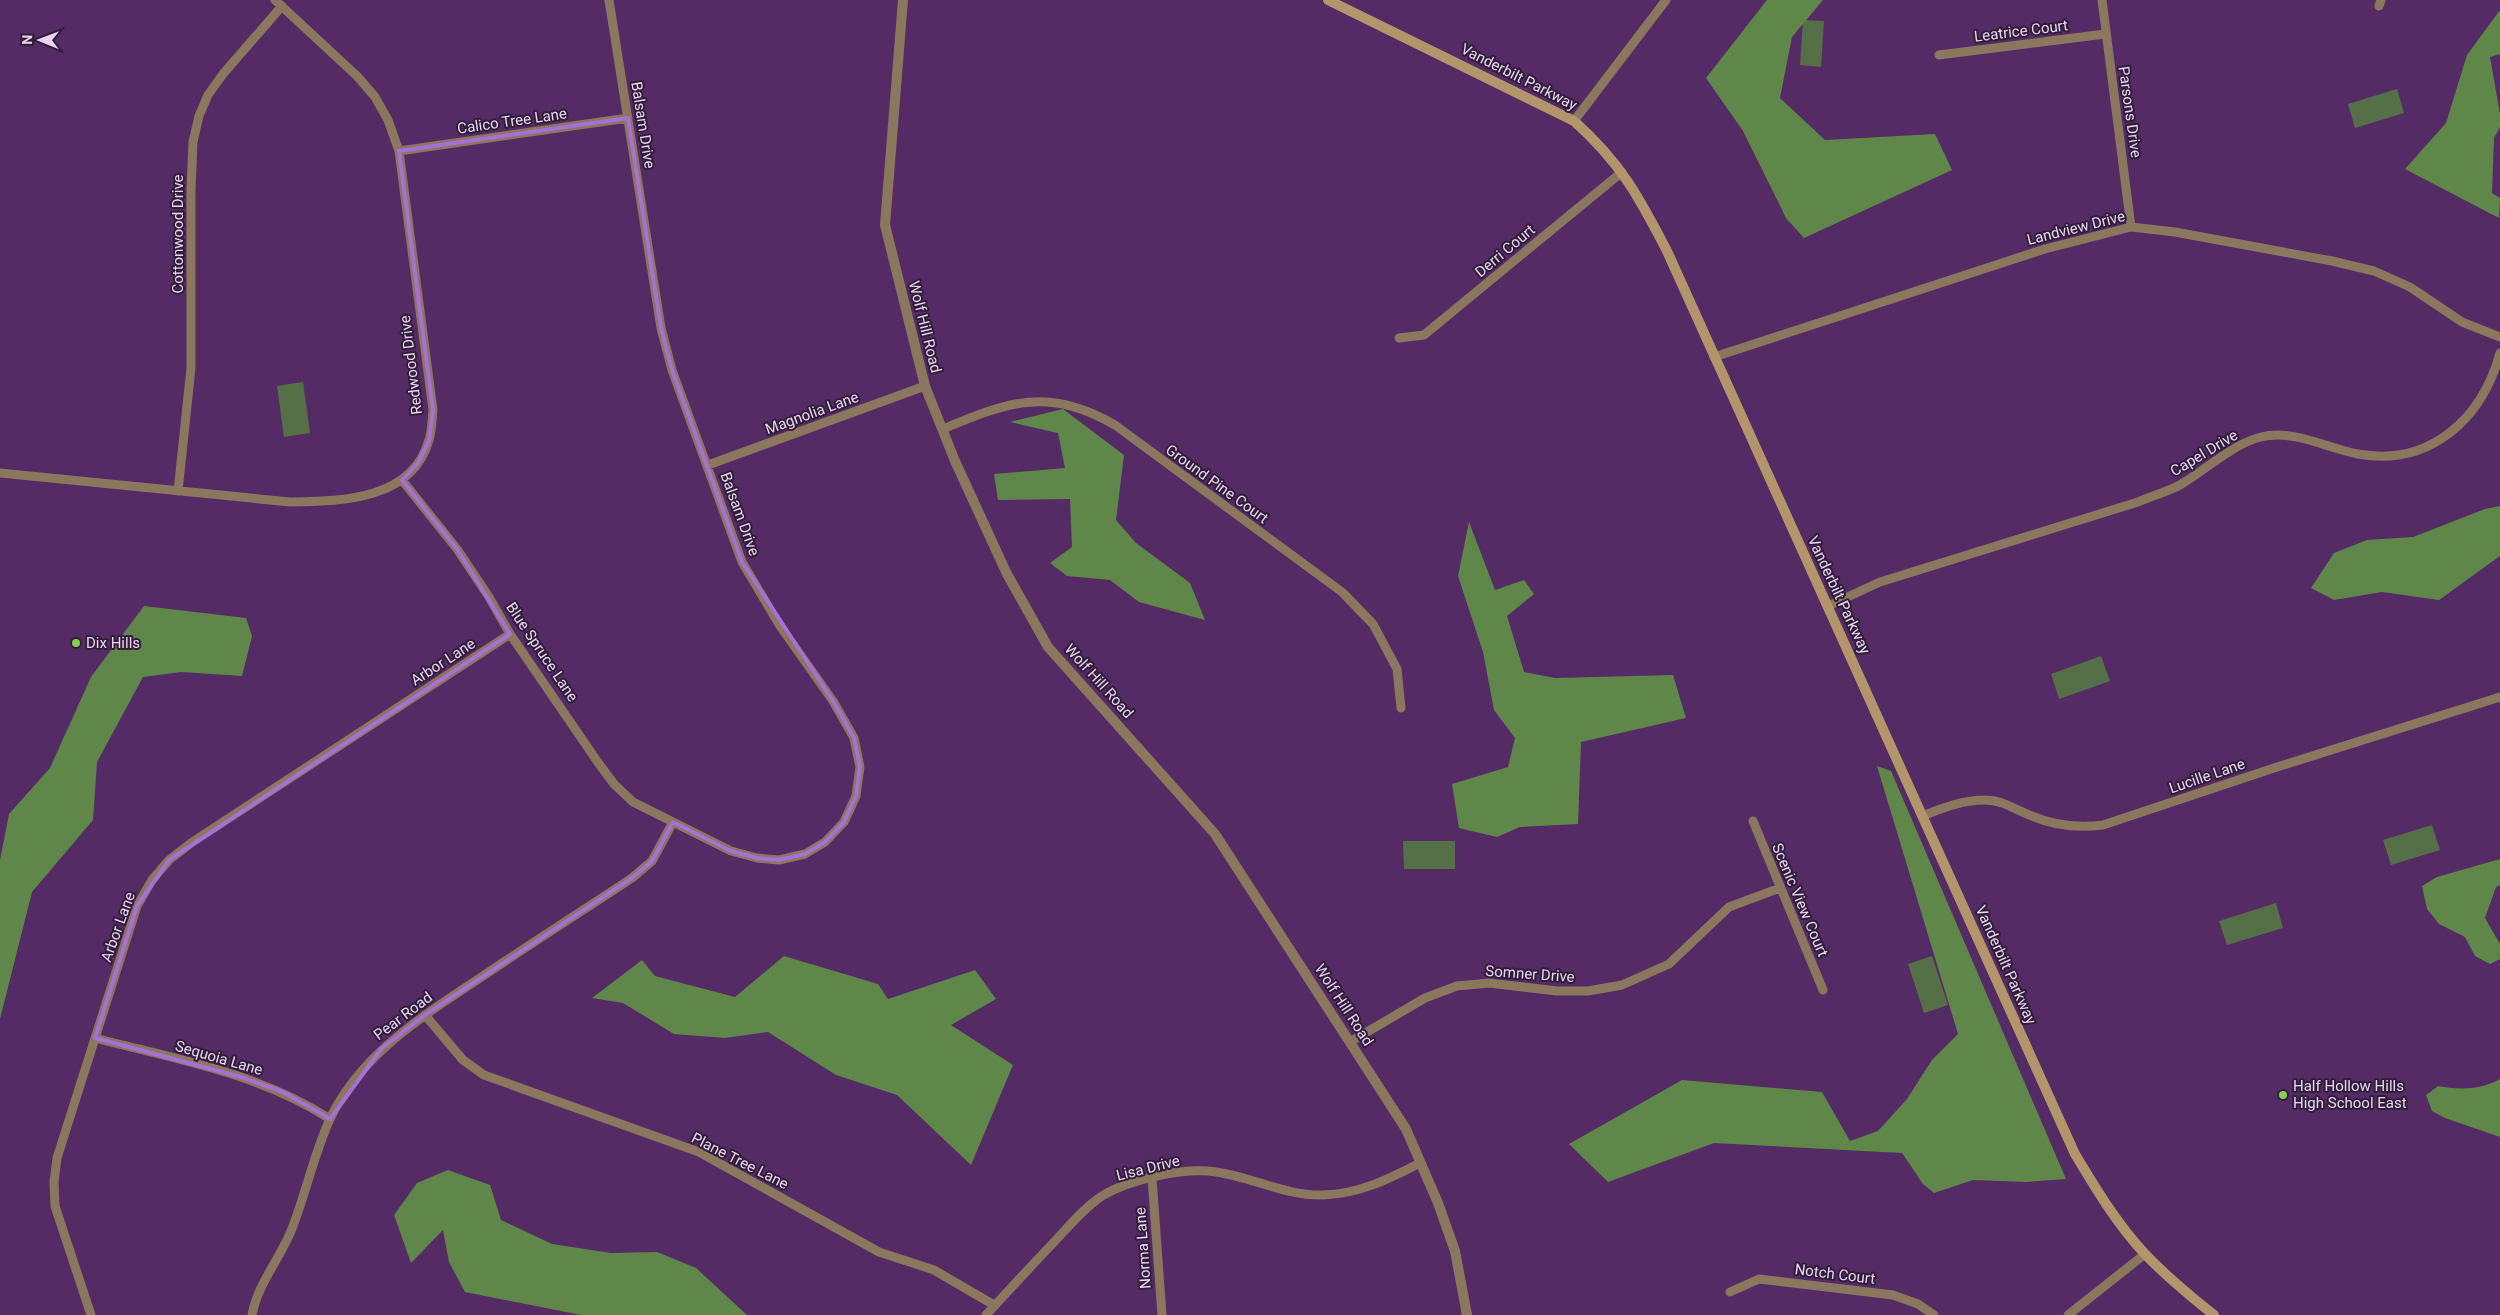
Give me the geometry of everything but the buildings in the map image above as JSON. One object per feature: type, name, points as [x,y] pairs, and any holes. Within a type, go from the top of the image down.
[{"type":"main road","name":"Vanderbilt Parkway","points":[[1328,0],[1574,121],[1602,146],[1643,202],[1828,606],[2075,1154],[2108,1207],[2145,1254],[2180,1287],[2214,1315]]},
{"type":"street","name":"Balsam Drive","points":[[609,0],[661,328],[672,370],[742,562],[780,626],[833,700],[854,738],[860,767],[856,796],[844,822],[825,842],[805,854],[779,860],[731,852],[673,822]]},
{"type":"street","name":"Wolf Hill Road","points":[[903,0],[885,225],[924,386],[943,429],[954,461],[1007,574],[1048,647],[1215,834],[1406,1129],[1455,1251],[1467,1315]]},
{"type":"street","points":[[1574,121],[1666,0]]},
{"type":"street","name":"Parsons Drive","points":[[2102,0],[2132,227]]},
{"type":"street","name":"Redwood Drive","points":[[0,473],[290,502],[321,502],[351,499],[380,491],[402,480],[418,463],[429,441],[433,410],[399,151],[388,120],[375,97],[358,77],[278,3]]},
{"type":"street","name":"Cottonwood Drive","points":[[178,491],[191,368],[190,189],[193,142],[199,116],[208,95],[278,3]]},
{"type":"street","name":"Leatrice Court","points":[[1939,55],[2106,34]]},
{"type":"street","name":"Calico Tree Lane","points":[[399,151],[628,118]]},
{"type":"street","name":"Derri Court","points":[[1399,338],[1424,336],[1622,172]]},
{"type":"street","name":"Landview Drive","points":[[1714,357],[2045,249],[2132,227],[2175,232],[2374,271],[2410,287],[2462,322],[2500,337]]},
{"type":"street","name":"Capel Drive","points":[[1828,606],[1880,582],[2138,502],[2178,486],[2237,448],[2261,437],[2282,435],[2358,454],[2381,455],[2410,452],[2434,443],[2453,431],[2471,414],[2486,390],[2500,353]]},
{"type":"street","name":"Magnolia Lane","points":[[708,465],[924,386]]},
{"type":"street","name":"Ground Pine Court","points":[[943,429],[991,410],[1031,400],[1062,403],[1089,410],[1115,424],[1342,592],[1373,624],[1397,669],[1401,708]]},
{"type":"street","name":"Blue Spruce Lane","points":[[402,480],[457,549],[510,634],[614,784],[633,802],[673,822]]},
{"type":"street","name":"Arbor Lane","points":[[91,1315],[55,1206],[54,1182],[57,1158],[138,906],[152,880],[169,860],[191,842],[510,634]]},
{"type":"street","name":"Lucille Lane","points":[[1922,816],[1959,802],[1986,800],[2010,806],[2033,817],[2056,824],[2081,827],[2103,825],[2274,768],[2500,697]]},
{"type":"street","name":"Scenic View Court","points":[[1752,821],[1823,990]]},
{"type":"street","name":"Pear Road","points":[[252,1315],[255,1299],[293,1228],[330,1119],[348,1089],[382,1048],[425,1015],[632,878],[652,861],[673,822]]},
{"type":"street","name":"Somner Drive","points":[[1350,1042],[1418,1001],[1457,986],[1489,983],[1565,991],[1588,991],[1622,985],[1669,964],[1729,907],[1780,888]]},
{"type":"street","name":"Plane Tree Lane","points":[[425,1015],[463,1060],[484,1075],[699,1152],[879,1252],[934,1270],[994,1306]]},
{"type":"street","name":"Sequoia Lane","points":[[95,1038],[241,1077],[283,1092],[330,1119]]},
{"type":"street","name":"Lisa Drive","points":[[986,1315],[1083,1212],[1102,1196],[1123,1186],[1185,1171],[1216,1172],[1293,1192],[1323,1195],[1355,1191],[1373,1185],[1420,1163]]},
{"type":"street","name":"Norma Lane","points":[[1152,1178],[1162,1315]]},
{"type":"street","points":[[2068,1315],[2145,1254]]},
{"type":"street","name":"Notch Court","points":[[1730,1292],[1759,1279],[1893,1295],[1918,1304],[1934,1315]]},
{"type":"highlighted area","points":[[628,118],[661,328],[672,370],[742,562],[833,701],[854,738],[860,767],[856,796],[844,822],[825,842],[805,854],[779,860],[757,858],[731,851],[673,822],[652,861],[632,878],[425,1015],[382,1048],[330,1119],[283,1092],[241,1077],[95,1038],[137,906],[169,860],[510,634],[457,549],[402,480],[418,463],[429,441],[433,410],[399,151]]},
{"type":"green space","points":[[1767,0],[1823,0],[1792,37],[1780,98],[1825,140],[1935,134],[1952,170],[1804,238],[1786,218],[1743,131],[1706,78]]},
{"type":"green space","points":[[2500,10],[2500,54],[2490,57],[2500,114],[2500,127],[2494,138],[2492,193],[2500,198],[2499,218],[2405,169],[2446,123],[2467,55]]},
{"type":"green space","points":[[1803,20],[1824,21],[1821,67],[1800,65]]},
{"type":"green space","points":[[2397,89],[2404,113],[2355,128],[2348,104]]},
{"type":"green space","points":[[303,382],[310,433],[284,437],[277,386]]},
{"type":"green space","points":[[1063,409],[1124,455],[1116,520],[1136,543],[1190,583],[1205,620],[1139,602],[1110,580],[1067,576],[1050,563],[1072,547],[1070,499],[998,500],[994,474],[1065,468],[1058,433],[1010,422]]},
{"type":"green space","points":[[2500,506],[2500,556],[2439,600],[2382,592],[2334,600],[2311,588],[2334,553],[2367,540],[2413,537],[2485,509]]},
{"type":"green space","points":[[1469,522],[1495,590],[1524,580],[1534,594],[1507,616],[1524,672],[1555,678],[1673,675],[1686,718],[1581,742],[1578,824],[1520,827],[1497,837],[1459,828],[1452,784],[1508,767],[1515,738],[1494,710],[1483,652],[1458,576]]},
{"type":"green space","points":[[144,606],[246,618],[252,636],[242,676],[181,672],[143,677],[97,762],[93,820],[32,892],[0,1019],[0,860],[9,814],[50,768],[91,677]]},
{"type":"green space","points":[[2101,656],[2110,681],[2059,699],[2051,674]]},
{"type":"green space","points":[[1877,766],[1891,771],[2066,1179],[2026,1182],[1973,1180],[1934,1193],[1923,1184],[1902,1153],[1714,1143],[1608,1182],[1569,1144],[1682,1080],[1822,1092],[1850,1141],[1878,1131],[1907,1099],[1932,1060],[1958,1034]]},
{"type":"green space","points":[[2432,825],[2440,850],[2391,865],[2383,840]]},
{"type":"green space","points":[[1403,841],[1455,841],[1455,869],[1404,869]]},
{"type":"green space","points":[[2500,859],[2500,885],[2496,887],[2485,918],[2500,944],[2500,959],[2490,964],[2475,956],[2465,937],[2439,924],[2427,909],[2422,886],[2437,877]]},
{"type":"green space","points":[[2276,903],[2283,928],[2227,945],[2219,921]]},
{"type":"green space","points":[[784,956],[878,984],[888,999],[975,970],[996,999],[951,1025],[1013,1065],[971,1165],[897,1095],[836,1075],[768,1032],[725,1038],[674,1034],[623,1003],[592,998],[642,960],[655,976],[735,997]]},
{"type":"green space","points":[[1932,956],[1948,1005],[1924,1013],[1908,964]]},
{"type":"green space","points":[[2500,1079],[2500,1137],[2445,1118],[2432,1111],[2426,1095],[2438,1086],[2470,1088],[2493,1083]]},
{"type":"green space","points":[[448,1170],[490,1185],[501,1220],[552,1244],[611,1253],[657,1252],[696,1268],[747,1315],[581,1315],[465,1292],[449,1262],[443,1230],[411,1263],[394,1215],[417,1183]]},
{"type":"place","name":"Dix Hills","points":[[76,643]]},
{"type":"place","name":"Half Hollow Hills High School East","points":[[2283,1095]]}]
